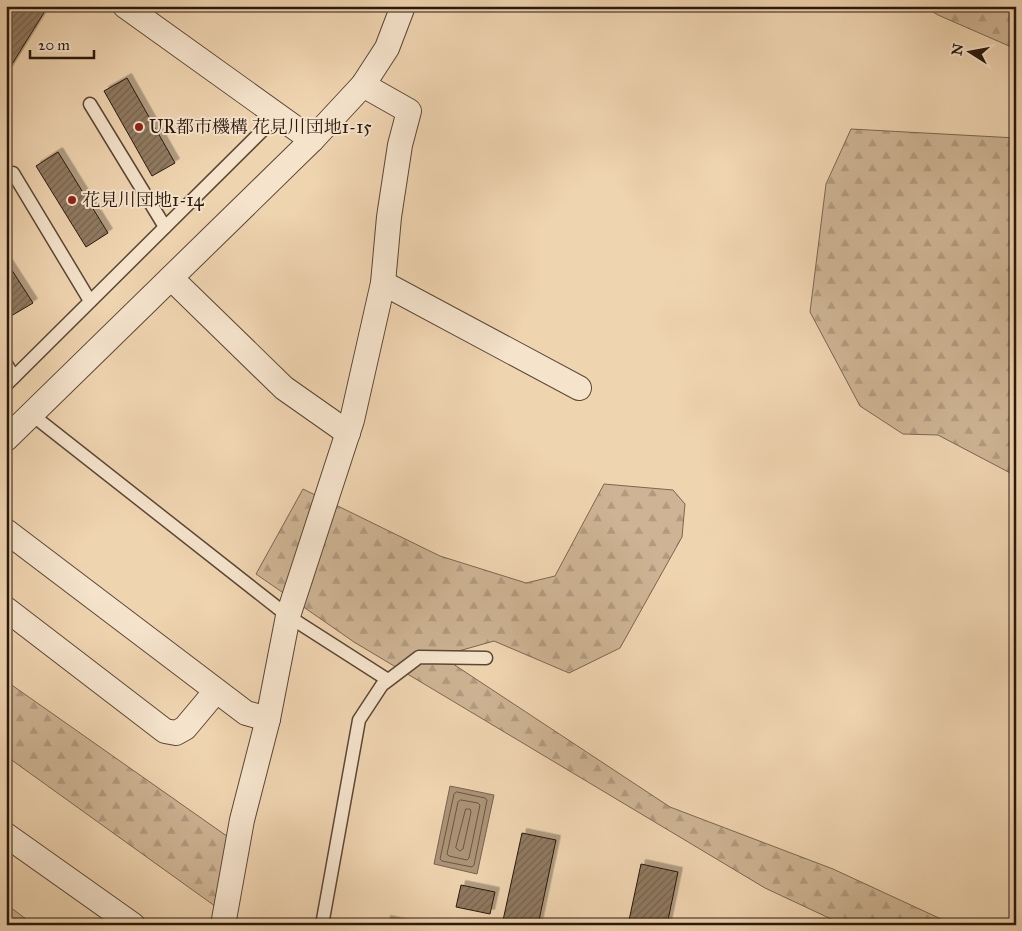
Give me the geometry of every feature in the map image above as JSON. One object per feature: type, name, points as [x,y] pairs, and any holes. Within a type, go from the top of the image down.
[{"type":"street","points":[[6,439],[312,140],[363,85],[387,48],[403,6]]},
{"type":"street","points":[[129,7],[312,140]]},
{"type":"street","points":[[223,925],[242,820],[268,719],[288,616],[348,433],[382,283],[389,217],[400,145],[409,110],[363,85]]},
{"type":"street","points":[[171,278],[284,388],[348,433]]},
{"type":"street","points":[[382,283],[579,388]]},
{"type":"street","points":[[6,531],[246,713],[268,719]]},
{"type":"street","points":[[6,609],[165,730],[176,733],[185,728],[216,691]]},
{"type":"street","points":[[6,835],[133,925]]},
{"type":"lane","points":[[90,104],[165,227]]},
{"type":"lane","points":[[10,381],[278,115]]},
{"type":"lane","points":[[13,173],[90,301]]},
{"type":"lane","points":[[6,364],[10,381]]},
{"type":"lane","points":[[32,414],[288,616],[388,680]]},
{"type":"lane","points":[[322,925],[360,720],[382,685],[419,657],[486,658]]},
{"type":"green space","points":[[923,6],[1016,6],[1016,49],[938,15]]},
{"type":"green space","points":[[851,129],[1016,138],[1016,476],[938,435],[903,434],[860,406],[810,312],[826,184]]},
{"type":"green space","points":[[604,484],[673,490],[685,504],[682,537],[620,648],[569,673],[494,641],[441,656],[670,807],[833,869],[954,925],[844,925],[765,888],[354,642],[256,574],[303,489],[440,556],[526,583],[555,576]]},
{"type":"green space","points":[[6,681],[231,839],[219,909],[6,756]]},
{"type":"green space","points":[[6,904],[34,925],[6,925]]},
{"type":"water","points":[[450,786],[494,795],[477,874],[434,864]]},
{"type":"building","points":[[15,6],[48,6],[6,74],[6,21]]},
{"type":"building","name":"UR都市機構 花見川団地1-15","points":[[127,78],[175,163],[152,176],[104,91]]},
{"type":"building","name":"花見川団地1-14","points":[[58,152],[108,233],[86,247],[36,166]]},
{"type":"building","points":[[6,261],[33,303],[6,319]]},
{"type":"building","points":[[522,833],[556,840],[538,925],[502,925]]},
{"type":"building","points":[[641,864],[678,872],[667,925],[628,925]]},
{"type":"building","points":[[461,885],[495,892],[490,914],[456,907]]},
{"type":"building","points":[[386,920],[410,925],[385,925]]},
{"type":"place","name":"UR都市機構 花見川団地1-15","points":[[139,127]]},
{"type":"place","name":"花見川団地1-14","points":[[72,200]]}]
